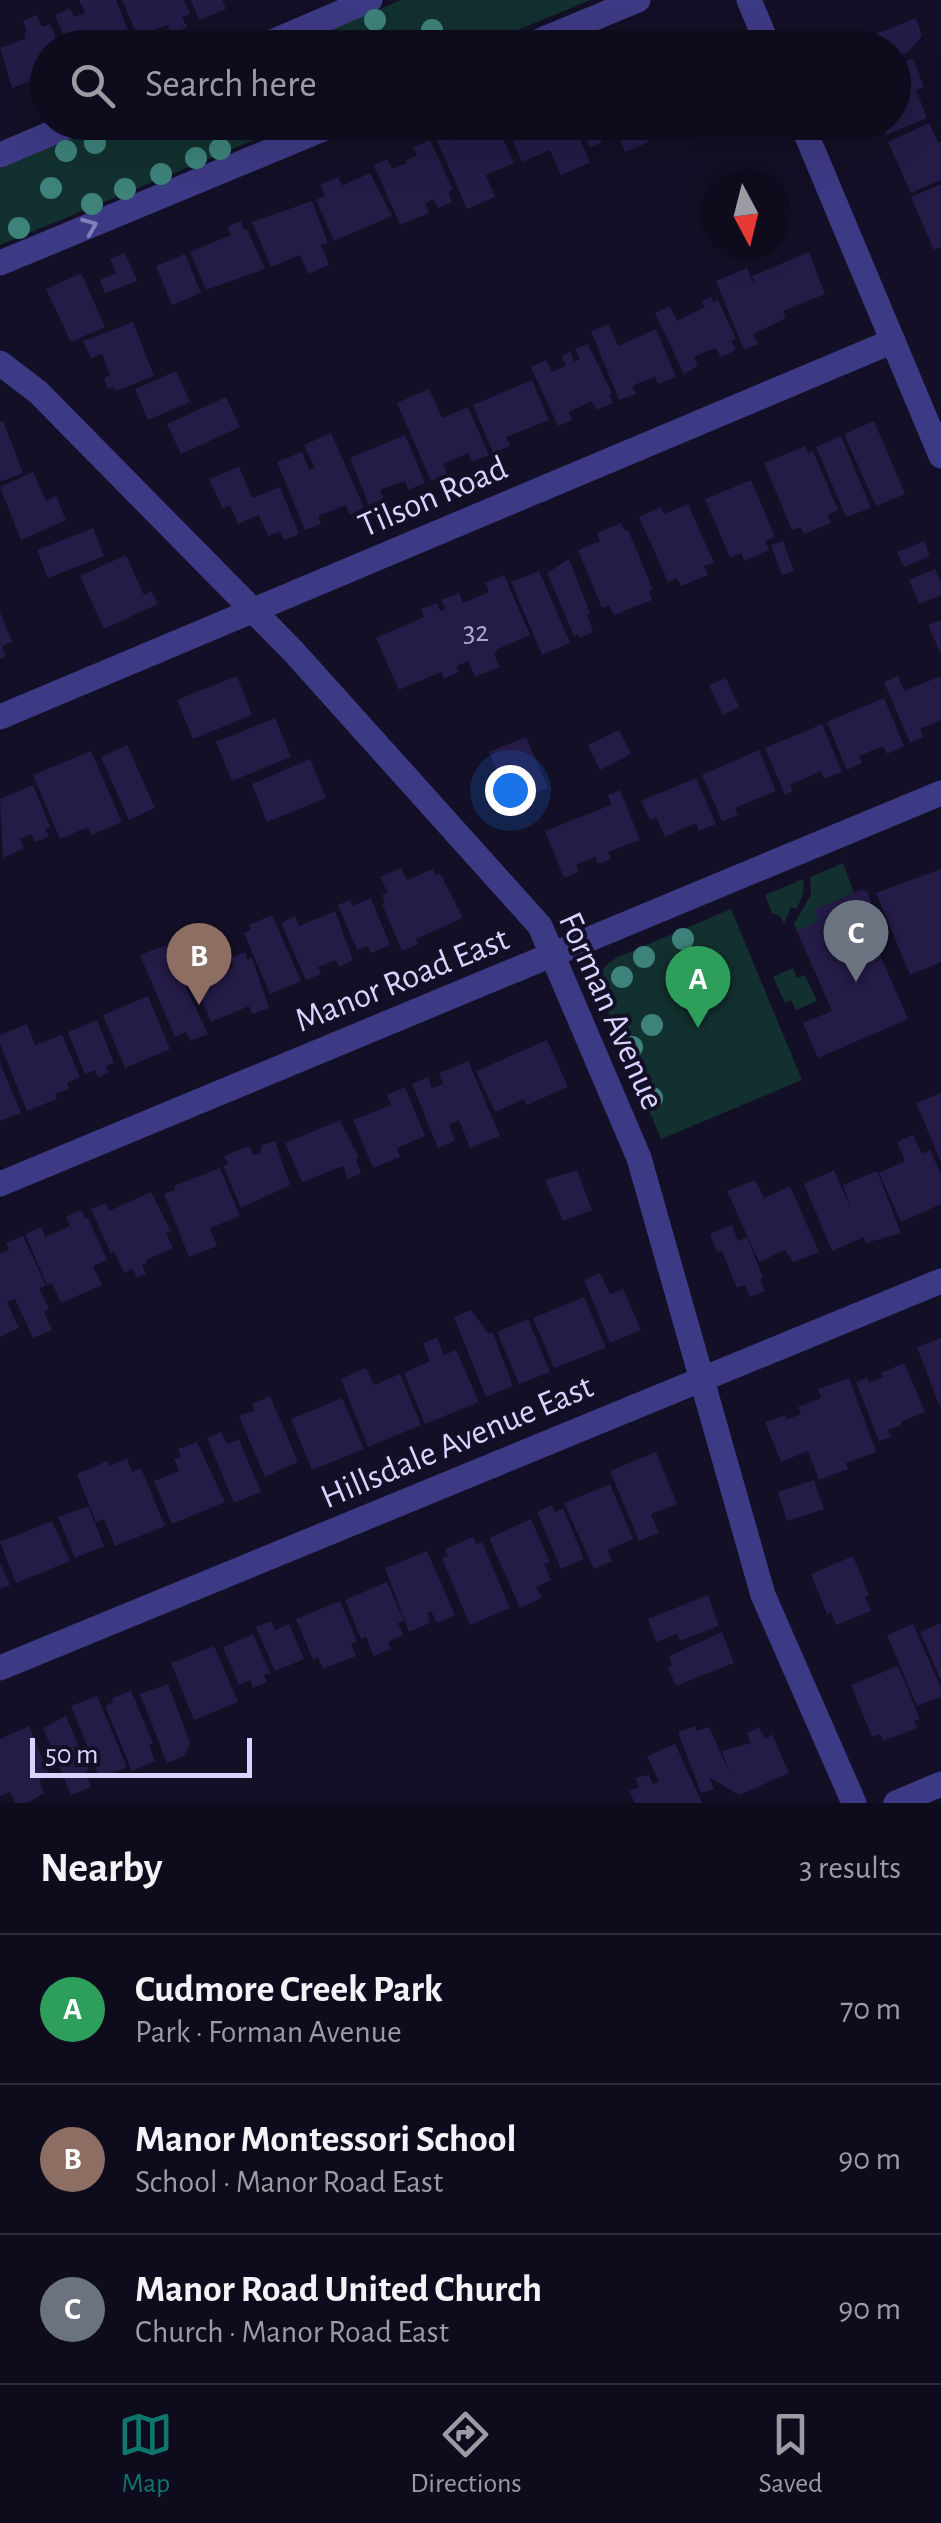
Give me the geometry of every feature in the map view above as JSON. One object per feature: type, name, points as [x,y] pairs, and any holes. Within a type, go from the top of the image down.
[{"type":"street","points":[[300,30],[370,0]]},
{"type":"street","points":[[566,30],[638,0]]},
{"type":"street","points":[[749,0],[762,30]]},
{"type":"street","points":[[0,155],[35,140]]},
{"type":"street","points":[[0,263],[297,140]]},
{"type":"street","points":[[809,140],[941,456]]},
{"type":"street","name":"Tilson Road","points":[[0,717],[893,342]]},
{"type":"street","name":"Forman Avenue","points":[[0,363],[38,392],[254,610],[540,926],[639,1158],[764,1595],[854,1803]]},
{"type":"street","name":"Manor Road East","points":[[0,1184],[941,792]]},
{"type":"street","name":"Hillsdale Avenue East","points":[[0,1668],[941,1281]]},
{"type":"street","points":[[896,1803],[941,1784]]},
{"type":"green space","points":[[401,0],[591,0],[518,30],[330,30]]},
{"type":"green space","points":[[68,140],[254,140],[0,245],[0,168]]},
{"type":"green space","points":[[843,863],[854,893],[815,910],[819,921],[797,931],[794,924],[811,895],[810,877]]},
{"type":"green space","points":[[803,879],[800,902],[796,909],[791,907],[784,924],[780,916],[772,913],[765,895]]},
{"type":"green space","points":[[731,909],[802,1080],[661,1139],[602,997],[601,974],[616,958]]},
{"type":"green space","points":[[793,968],[797,978],[805,975],[817,1001],[796,1010],[791,1000],[785,1003],[773,977]]},
{"type":"building","points":[[79,0],[116,0],[128,30],[61,30],[55,15],[70,8],[74,17],[85,13]]},
{"type":"building","points":[[122,0],[184,0],[190,14],[182,17],[187,27],[170,30],[167,25],[155,30],[135,30]]},
{"type":"building","points":[[191,0],[222,0],[226,9],[199,20]]},
{"type":"building","points":[[37,15],[42,27],[50,24],[52,30],[30,30],[30,81],[12,88],[0,48],[26,38],[23,21]]},
{"type":"building","points":[[916,18],[922,36],[911,49],[911,30],[886,30]]},
{"type":"building","points":[[911,59],[924,87],[916,90],[927,118],[911,125]]},
{"type":"building","points":[[929,123],[938,143],[941,142],[941,180],[911,193],[888,142],[911,140],[911,131]]},
{"type":"building","points":[[430,140],[453,190],[448,192],[452,202],[438,208],[434,199],[425,203],[429,213],[400,225],[374,165],[387,159],[392,169],[407,163],[406,160],[417,156],[413,147]]},
{"type":"building","points":[[437,140],[504,140],[514,163],[486,175],[495,197],[467,209]]},
{"type":"building","points":[[513,140],[580,140],[590,163],[561,175],[550,150],[522,162]]},
{"type":"building","points":[[587,140],[601,140],[602,142],[590,148]]},
{"type":"building","points":[[620,140],[648,140],[649,142],[625,152]]},
{"type":"building","points":[[370,173],[392,216],[334,241],[316,200],[325,196],[320,185],[338,177],[343,188]]},
{"type":"building","points":[[941,184],[941,247],[934,250],[911,197]]},
{"type":"building","points":[[312,201],[328,243],[321,245],[329,265],[308,274],[300,255],[271,267],[252,222]]},
{"type":"building","points":[[241,221],[265,269],[206,290],[190,252],[231,235],[227,227]]},
{"type":"building","points":[[809,252],[825,294],[783,311],[786,318],[753,334],[758,344],[744,350],[716,281],[747,268],[755,287],[752,276]]},
{"type":"building","points":[[125,253],[137,281],[105,293],[100,280],[116,273],[110,259]]},
{"type":"building","points":[[185,254],[201,293],[172,305],[156,266]]},
{"type":"building","points":[[81,273],[105,327],[71,342],[46,289]]},
{"type":"building","points":[[711,297],[713,302],[718,300],[736,339],[731,341],[736,350],[721,357],[716,348],[694,357],[698,366],[684,374],[655,313],[670,306],[677,321],[705,307],[702,301]]},
{"type":"building","points":[[133,322],[154,376],[116,391],[114,387],[108,389],[104,378],[110,375],[102,354],[91,358],[83,341]]},
{"type":"building","points":[[609,324],[618,346],[656,329],[676,377],[658,384],[655,377],[644,381],[632,386],[636,394],[619,400],[591,331]]},
{"type":"building","points":[[588,344],[613,403],[596,410],[592,401],[569,412],[572,420],[558,426],[531,367],[546,360],[552,372],[566,366],[562,356],[570,352],[574,362],[580,359],[575,349]]},
{"type":"building","points":[[176,371],[190,402],[148,420],[135,389]]},
{"type":"building","points":[[532,380],[549,420],[506,437],[510,446],[493,453],[473,405]]},
{"type":"building","points":[[429,389],[442,418],[468,407],[489,455],[472,462],[468,453],[443,464],[447,474],[431,481],[397,403]]},
{"type":"building","points":[[226,397],[240,427],[181,454],[167,424]]},
{"type":"building","points":[[3,421],[23,473],[0,482],[0,422]]},
{"type":"building","points":[[874,421],[905,494],[876,506],[844,434]]},
{"type":"building","points":[[331,433],[364,508],[350,515],[346,505],[318,516],[321,524],[305,530],[277,462],[302,452],[309,470],[315,468],[304,445]]},
{"type":"building","points":[[405,435],[425,483],[408,490],[405,481],[380,490],[384,499],[369,505],[350,458]]},
{"type":"building","points":[[841,436],[871,508],[846,517],[816,447]]},
{"type":"building","points":[[805,446],[808,453],[813,451],[838,510],[828,515],[831,523],[804,534],[801,527],[792,530],[764,463]]},
{"type":"building","points":[[239,467],[252,498],[280,487],[299,534],[284,540],[280,531],[268,536],[259,515],[238,524],[230,505],[223,509],[209,479]]},
{"type":"building","points":[[33,472],[46,501],[56,496],[66,520],[21,540],[0,487]]},
{"type":"building","points":[[751,480],[775,537],[765,541],[769,550],[744,561],[741,553],[730,558],[705,499]]},
{"type":"building","points":[[688,504],[714,563],[704,566],[708,575],[681,586],[677,578],[668,582],[639,517],[661,507],[664,514]]},
{"type":"building","points":[[621,523],[628,530],[653,590],[649,591],[652,600],[614,615],[609,605],[602,608],[578,550],[600,541],[597,533]]},
{"type":"building","points":[[93,528],[104,556],[48,578],[37,550]]},
{"type":"building","points":[[783,541],[794,571],[782,575],[771,545]]},
{"type":"building","points":[[924,541],[930,556],[904,567],[897,552]]},
{"type":"building","points":[[126,555],[144,595],[151,591],[158,604],[104,629],[80,576]]},
{"type":"building","points":[[569,559],[590,613],[587,614],[593,632],[580,638],[578,634],[574,636],[547,573]]},
{"type":"building","points":[[935,569],[941,595],[919,604],[909,580]]},
{"type":"building","points":[[539,571],[570,643],[542,655],[511,582]]},
{"type":"building","points":[[504,575],[530,635],[498,649],[494,654],[500,667],[475,677],[468,661],[457,666],[459,672],[444,679],[441,672],[399,690],[376,638],[424,617],[421,609],[437,603],[440,611],[446,609],[441,600],[459,593],[463,603],[489,592],[485,583]]},
{"type":"building","points":[[0,612],[12,642],[2,646],[6,656],[0,659]]},
{"type":"building","points":[[941,620],[941,655],[928,625]]},
{"type":"building","points":[[237,676],[252,715],[193,739],[177,700]]},
{"type":"building","points":[[898,676],[904,691],[941,676],[941,720],[920,729],[923,737],[910,743],[884,682]]},
{"type":"building","points":[[726,678],[739,707],[723,715],[709,685]]},
{"type":"building","points":[[884,698],[904,746],[887,754],[883,746],[859,756],[862,763],[847,770],[827,722]]},
{"type":"building","points":[[275,718],[291,757],[232,781],[216,742]]},
{"type":"building","points":[[822,724],[842,772],[824,779],[821,771],[790,785],[793,791],[785,795],[765,748]]},
{"type":"building","points":[[619,730],[631,754],[600,770],[588,745]]},
{"type":"building","points":[[526,737],[548,788],[511,804],[489,752]]},
{"type":"building","points":[[127,745],[155,808],[129,820],[101,757]]},
{"type":"building","points":[[759,750],[776,791],[735,808],[738,815],[722,821],[702,775]]},
{"type":"building","points":[[91,751],[122,822],[91,835],[88,827],[60,839],[33,775]]},
{"type":"building","points":[[310,759],[326,798],[267,822],[252,784]]},
{"type":"building","points":[[696,778],[716,824],[699,831],[696,823],[665,837],[656,817],[650,820],[641,801]]},
{"type":"building","points":[[33,785],[50,827],[45,829],[49,837],[35,842],[31,834],[20,839],[24,848],[3,858],[0,799]]},
{"type":"building","points":[[620,790],[640,840],[608,852],[611,859],[598,864],[595,857],[576,865],[579,872],[564,878],[545,831],[611,805],[608,795]]},
{"type":"building","points":[[401,868],[407,880],[433,869],[435,875],[440,873],[463,918],[416,939],[418,944],[402,951],[382,904],[382,895],[388,893],[380,877]]},
{"type":"building","points":[[941,869],[941,962],[910,975],[876,893]]},
{"type":"building","points":[[861,890],[868,892],[873,910],[865,920],[908,1019],[818,1058],[803,1023],[832,1011],[797,931],[819,921],[814,910]]},
{"type":"building","points":[[371,898],[390,945],[371,953],[368,946],[357,950],[338,905],[350,900],[352,906]]},
{"type":"building","points":[[335,911],[353,960],[339,967],[336,960],[318,967],[321,974],[306,980],[281,923],[295,916],[299,926]]},
{"type":"building","points":[[272,915],[301,981],[270,994],[244,933],[251,930],[249,925]]},
{"type":"building","points":[[166,945],[208,1034],[190,1041],[186,1032],[175,1037],[140,955]]},
{"type":"building","points":[[216,952],[224,971],[233,967],[230,958],[245,952],[248,960],[252,958],[269,1008],[252,1014],[249,1006],[211,1022],[186,965]]},
{"type":"building","points":[[148,996],[170,1049],[125,1068],[103,1015]]},
{"type":"building","points":[[97,1020],[114,1063],[106,1066],[108,1073],[98,1077],[95,1070],[85,1074],[68,1032]]},
{"type":"building","points":[[27,1024],[35,1045],[62,1035],[80,1077],[67,1083],[69,1089],[55,1094],[57,1099],[27,1111],[0,1044],[0,1035]]},
{"type":"building","points":[[547,1040],[568,1087],[527,1105],[524,1099],[495,1112],[476,1071]]},
{"type":"building","points":[[468,1061],[500,1136],[470,1148],[459,1120],[449,1125],[455,1141],[438,1148],[412,1084],[428,1077],[432,1088],[443,1084],[439,1073]]},
{"type":"building","points":[[0,1063],[21,1113],[0,1121]]},
{"type":"building","points":[[405,1087],[425,1136],[397,1148],[400,1157],[373,1168],[353,1120],[391,1105],[387,1095]]},
{"type":"building","points":[[941,1093],[941,1162],[916,1103]]},
{"type":"building","points":[[340,1120],[359,1158],[356,1160],[361,1173],[348,1179],[343,1166],[302,1182],[285,1143]]},
{"type":"building","points":[[913,1135],[922,1154],[930,1150],[941,1174],[941,1204],[901,1222],[879,1173],[905,1161],[897,1142]]},
{"type":"building","points":[[275,1141],[290,1185],[241,1208],[223,1166],[228,1164],[224,1156],[249,1146],[253,1155],[260,1153],[262,1145]]},
{"type":"building","points":[[220,1168],[240,1216],[210,1228],[217,1246],[189,1257],[164,1194],[175,1190],[174,1186]]},
{"type":"building","points":[[577,1170],[592,1210],[563,1221],[545,1180]]},
{"type":"building","points":[[834,1170],[852,1211],[843,1185],[877,1171],[901,1233],[866,1243],[864,1237],[832,1251],[804,1184]]},
{"type":"building","points":[[755,1180],[764,1198],[790,1186],[819,1252],[793,1262],[785,1250],[759,1262],[727,1191]]},
{"type":"building","points":[[151,1192],[171,1231],[166,1233],[173,1248],[146,1260],[142,1265],[146,1274],[137,1278],[133,1269],[124,1273],[114,1252],[111,1254],[91,1209],[106,1203],[109,1211]]},
{"type":"building","points":[[81,1210],[107,1260],[93,1266],[102,1285],[61,1303],[52,1283],[47,1285],[25,1234],[41,1227],[45,1237],[70,1226],[66,1217]]},
{"type":"building","points":[[732,1225],[738,1241],[747,1237],[763,1278],[760,1279],[765,1291],[750,1297],[745,1285],[737,1288],[722,1251],[717,1252],[710,1234]]},
{"type":"building","points":[[23,1236],[46,1286],[39,1288],[49,1309],[44,1312],[52,1330],[33,1338],[15,1299],[7,1302],[19,1328],[0,1337],[0,1254],[9,1250],[6,1243]]},
{"type":"building","points":[[600,1273],[610,1294],[623,1289],[641,1330],[610,1343],[584,1280]]},
{"type":"building","points":[[584,1297],[606,1348],[554,1368],[533,1318]]},
{"type":"building","points":[[471,1310],[488,1333],[493,1333],[513,1386],[486,1397],[454,1317]]},
{"type":"building","points":[[528,1319],[550,1372],[519,1384],[497,1332]]},
{"type":"building","points":[[437,1338],[444,1355],[456,1350],[479,1402],[425,1424],[404,1373],[430,1361],[423,1343]]},
{"type":"building","points":[[941,1338],[941,1410],[917,1347]]},
{"type":"building","points":[[904,1363],[925,1412],[888,1430],[891,1437],[879,1441],[856,1382],[867,1378],[869,1383]]},
{"type":"building","points":[[366,1368],[374,1385],[400,1374],[421,1425],[368,1447],[341,1379]]},
{"type":"building","points":[[849,1378],[876,1452],[846,1463],[848,1469],[819,1480],[808,1451],[781,1462],[765,1422],[801,1414],[798,1407],[821,1398],[818,1389]]},
{"type":"building","points":[[270,1396],[298,1462],[265,1477],[239,1416],[255,1410],[252,1404]]},
{"type":"building","points":[[342,1398],[364,1449],[312,1470],[291,1419]]},
{"type":"building","points":[[221,1432],[227,1444],[239,1439],[261,1492],[234,1503],[207,1438]]},
{"type":"building","points":[[197,1442],[225,1502],[172,1524],[154,1481],[179,1471],[174,1459],[181,1457],[178,1449]]},
{"type":"building","points":[[656,1452],[677,1504],[651,1514],[659,1533],[639,1541],[610,1471]]},
{"type":"building","points":[[127,1458],[132,1472],[141,1468],[165,1526],[115,1546],[104,1519],[96,1522],[77,1474],[107,1461],[110,1466]]},
{"type":"building","points":[[814,1480],[824,1509],[787,1521],[778,1492]]},
{"type":"building","points":[[610,1484],[633,1539],[608,1550],[612,1561],[594,1569],[564,1503]]},
{"type":"building","points":[[552,1505],[555,1512],[563,1508],[584,1559],[561,1569],[537,1512]]},
{"type":"building","points":[[88,1506],[104,1546],[75,1558],[58,1517]]},
{"type":"building","points":[[531,1519],[550,1562],[544,1564],[551,1580],[536,1587],[542,1598],[520,1608],[489,1538]]},
{"type":"building","points":[[52,1521],[70,1561],[16,1583],[0,1542]]},
{"type":"building","points":[[473,1537],[476,1544],[482,1542],[510,1608],[470,1625],[442,1558],[448,1556],[445,1549]]},
{"type":"building","points":[[427,1551],[455,1615],[437,1623],[431,1611],[427,1613],[430,1623],[409,1632],[385,1568]]},
{"type":"building","points":[[853,1556],[869,1595],[865,1597],[871,1611],[836,1625],[831,1612],[827,1614],[811,1574]]},
{"type":"building","points":[[0,1563],[10,1585],[0,1589]]},
{"type":"building","points":[[387,1582],[404,1621],[398,1623],[403,1635],[388,1642],[391,1649],[374,1656],[366,1637],[361,1639],[345,1600]]},
{"type":"building","points":[[708,1595],[719,1626],[680,1641],[677,1634],[656,1642],[648,1619]]},
{"type":"building","points":[[340,1601],[357,1641],[351,1644],[356,1656],[323,1669],[318,1657],[313,1660],[296,1619]]},
{"type":"building","points":[[271,1621],[275,1630],[289,1624],[304,1659],[275,1671],[256,1627]]},
{"type":"building","points":[[941,1623],[941,1680],[920,1632]]},
{"type":"building","points":[[913,1624],[941,1688],[941,1697],[917,1706],[887,1635]]},
{"type":"building","points":[[722,1632],[734,1663],[676,1686],[668,1667],[672,1665],[669,1656]]},
{"type":"building","points":[[253,1634],[270,1673],[264,1675],[267,1682],[253,1688],[250,1680],[239,1685],[223,1647]]},
{"type":"building","points":[[214,1646],[238,1702],[194,1720],[171,1663]]},
{"type":"building","points":[[898,1666],[920,1719],[914,1721],[917,1728],[883,1741],[880,1734],[872,1737],[851,1685]]},
{"type":"building","points":[[168,1684],[190,1743],[184,1756],[167,1763],[140,1694]]},
{"type":"building","points":[[131,1691],[153,1743],[149,1745],[155,1761],[132,1771],[105,1706],[113,1702],[112,1698]]},
{"type":"building","points":[[97,1696],[127,1767],[100,1778],[71,1706]]},
{"type":"building","points":[[66,1716],[89,1770],[85,1771],[91,1787],[71,1795],[43,1728]]},
{"type":"building","points":[[29,1726],[49,1775],[39,1780],[44,1793],[27,1803],[15,1803],[10,1792],[0,1796],[0,1739]]},
{"type":"building","points":[[695,1726],[697,1731],[709,1727],[730,1774],[722,1751],[751,1743],[747,1733],[759,1727],[765,1739],[772,1734],[789,1773],[739,1795],[709,1777],[714,1789],[701,1793],[678,1732]]},
{"type":"building","points":[[675,1744],[702,1803],[635,1803],[629,1791],[639,1787],[635,1778],[649,1775],[653,1784],[659,1782],[647,1756]]},
{"type":"place","name":"Manor Road United Church","points":[[856,982]]},
{"type":"place","name":"Manor Montessori School","points":[[199,1005]]},
{"type":"place","name":"Cudmore Creek Park","points":[[698,1028]]}]
